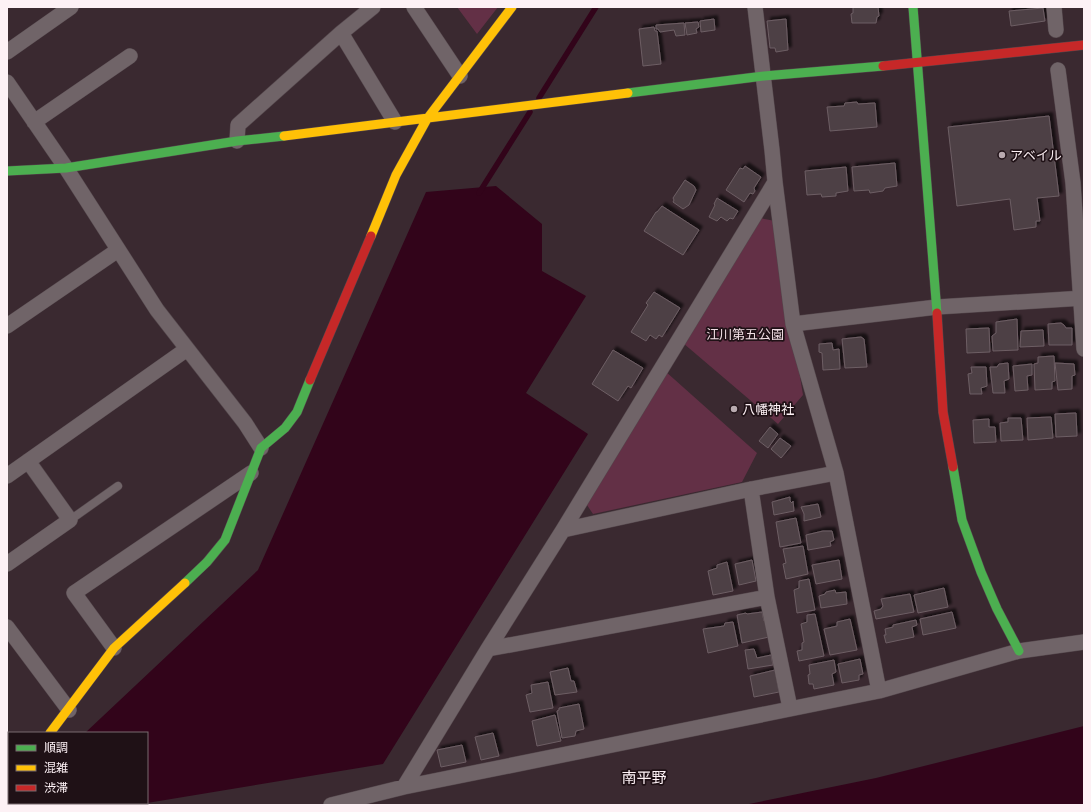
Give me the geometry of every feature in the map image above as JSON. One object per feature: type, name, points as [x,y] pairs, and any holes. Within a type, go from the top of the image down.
[{"type":"street","points":[[7,52],[71,7]]},
{"type":"street","points":[[237,141],[238,125],[340,33],[373,7]]},
{"type":"street","points":[[414,7],[460,76]]},
{"type":"street","points":[[51,732],[69,710],[114,648],[207,562],[225,540],[261,448],[285,428],[297,412],[396,175],[427,119],[512,7]]},
{"type":"street","points":[[755,7],[793,324],[836,473],[879,691]]},
{"type":"street","points":[[913,7],[937,307],[943,412],[962,520],[981,572],[997,609],[1020,651]]},
{"type":"street","points":[[1054,7],[1056,30]]},
{"type":"street","points":[[340,33],[395,122]]},
{"type":"street","points":[[7,172],[66,168],[237,141],[427,119],[764,76],[917,63],[1084,45]]},
{"type":"street","points":[[34,122],[130,56]]},
{"type":"street","points":[[1058,70],[1078,182],[1084,349]]},
{"type":"street","points":[[7,82],[66,168],[157,310],[245,423],[261,448]]},
{"type":"street","points":[[404,787],[775,182]]},
{"type":"street","points":[[7,326],[118,250]]},
{"type":"street","points":[[793,324],[937,307],[1082,298]]},
{"type":"street","points":[[7,476],[187,349]]},
{"type":"street","points":[[7,564],[70,520],[28,461]]},
{"type":"street","points":[[114,648],[74,593],[252,473]]},
{"type":"street","points":[[563,530],[751,489],[836,473]]},
{"type":"street","points":[[751,489],[767,597],[790,708]]},
{"type":"street","points":[[488,649],[767,597]]},
{"type":"street","points":[[10,636],[69,710]]},
{"type":"street","points":[[331,805],[404,787],[879,691],[1020,651],[1084,642]]},
{"type":"lane","points":[[70,520],[118,486]]},
{"type":"green space","points":[[457,7],[498,7],[477,34]]},
{"type":"green space","name":"江川第五公園","points":[[760,218],[775,221],[803,395],[778,424],[683,343]]},
{"type":"green space","points":[[665,371],[757,453],[742,482],[593,514],[585,502]]},
{"type":"shaded area","points":[[496,186],[542,224],[542,271],[586,296],[526,393],[588,434],[383,764],[148,803],[148,732],[86,732],[258,570],[426,192]]},
{"type":"shaded area","points":[[1084,726],[1084,805],[744,805],[876,778]]},
{"type":"building","points":[[853,7],[878,7],[879,16],[877,17],[876,23],[852,23],[851,14],[853,13]]},
{"type":"building","points":[[1043,8],[1045,21],[1011,26],[1009,11]]},
{"type":"building","points":[[714,19],[715,30],[701,32],[700,21]]},
{"type":"building","points":[[786,19],[788,50],[776,52],[775,48],[770,48],[767,21]]},
{"type":"building","points":[[698,22],[699,27],[696,29],[697,33],[687,35],[685,23]]},
{"type":"building","points":[[684,23],[685,35],[676,36],[674,30],[660,32],[656,29],[656,25]]},
{"type":"building","points":[[654,27],[655,31],[657,31],[661,64],[643,66],[639,29]]},
{"type":"building","points":[[857,102],[858,104],[875,103],[877,127],[830,131],[827,107],[844,106],[845,103]]},
{"type":"building","points":[[1049,116],[1059,196],[1037,198],[1040,221],[1036,221],[1036,227],[1014,230],[1010,199],[957,206],[948,127]]},
{"type":"building","points":[[895,163],[897,186],[885,188],[883,191],[870,193],[869,190],[854,191],[852,167]]},
{"type":"building","points":[[745,166],[761,177],[754,188],[755,191],[753,194],[750,193],[744,202],[726,190],[740,168],[743,169]]},
{"type":"building","points":[[846,167],[848,191],[836,193],[836,196],[822,197],[821,194],[807,195],[805,171]]},
{"type":"building","points":[[685,180],[694,186],[696,190],[689,205],[683,209],[673,202],[673,198]]},
{"type":"building","points":[[717,198],[738,211],[733,219],[730,218],[727,221],[721,217],[717,221],[709,217]]},
{"type":"building","points":[[662,206],[699,230],[683,255],[644,231],[656,212]]},
{"type":"building","points":[[654,292],[680,308],[662,337],[659,335],[656,339],[650,335],[646,341],[631,332],[648,305],[646,303]]},
{"type":"building","points":[[1017,319],[1018,350],[993,351],[992,336],[996,333],[996,322]]},
{"type":"building","points":[[1061,323],[1066,328],[1072,328],[1072,345],[1049,345],[1048,324]]},
{"type":"building","points":[[989,328],[990,352],[967,353],[966,329]]},
{"type":"building","points":[[1043,330],[1044,346],[1020,347],[1021,331]]},
{"type":"building","points":[[861,337],[864,339],[867,367],[845,368],[842,339]]},
{"type":"building","points":[[832,343],[833,350],[839,349],[840,369],[823,370],[822,353],[819,352],[819,344]]},
{"type":"building","points":[[613,350],[643,368],[631,388],[628,386],[618,401],[592,384]]},
{"type":"building","points":[[1054,356],[1055,381],[1052,382],[1052,389],[1035,390],[1034,364],[1038,363],[1038,357]]},
{"type":"building","points":[[1008,363],[1009,379],[1004,381],[1005,393],[993,393],[990,367],[997,367],[999,364]]},
{"type":"building","points":[[1055,363],[1074,364],[1075,375],[1072,376],[1072,389],[1058,390]]},
{"type":"building","points":[[1032,364],[1032,375],[1027,376],[1028,390],[1015,391],[1013,366]]},
{"type":"building","points":[[971,367],[986,367],[987,386],[981,388],[982,394],[970,394],[968,374],[972,373]]},
{"type":"building","points":[[1076,413],[1077,436],[1056,437],[1055,414]]},
{"type":"building","points":[[1051,417],[1053,438],[1028,440],[1027,418]]},
{"type":"building","points":[[1008,418],[1021,418],[1023,440],[1001,441],[1000,423],[1008,422]]},
{"type":"building","points":[[989,419],[989,427],[995,427],[996,442],[974,443],[973,420]]},
{"type":"building","points":[[770,427],[778,434],[768,448],[759,441]]},
{"type":"building","points":[[780,438],[791,446],[781,458],[771,449]]},
{"type":"building","points":[[790,497],[790,501],[792,503],[793,501],[794,511],[774,515],[772,502]]},
{"type":"building","points":[[818,504],[821,517],[804,521],[804,514],[801,507]]},
{"type":"building","points":[[796,518],[801,543],[780,547],[776,522]]},
{"type":"building","points":[[823,531],[832,531],[834,540],[830,542],[831,546],[808,550],[806,535]]},
{"type":"building","points":[[803,546],[808,574],[786,579],[783,564],[786,563],[783,549]]},
{"type":"building","points":[[752,560],[756,581],[739,585],[735,564]]},
{"type":"building","points":[[839,560],[842,579],[816,584],[812,565]]},
{"type":"building","points":[[727,562],[733,591],[713,595],[708,571],[717,568],[717,565]]},
{"type":"building","points":[[809,579],[815,610],[797,613],[794,590],[799,588],[799,581]]},
{"type":"building","points":[[944,588],[948,607],[918,613],[914,595]]},
{"type":"building","points":[[835,590],[836,593],[846,592],[847,604],[821,608],[819,596],[825,594],[826,592]]},
{"type":"building","points":[[910,594],[914,612],[876,619],[874,611],[881,609],[883,606],[881,599]]},
{"type":"building","points":[[762,612],[764,621],[766,621],[769,637],[742,643],[737,615]]},
{"type":"building","points":[[952,612],[956,628],[923,635],[920,619]]},
{"type":"building","points":[[815,614],[824,656],[799,661],[797,651],[802,650],[802,643],[804,642],[801,624],[807,622],[807,615]]},
{"type":"building","points":[[850,619],[857,650],[830,655],[824,629],[837,626],[837,622]]},
{"type":"building","points":[[916,620],[917,625],[912,627],[914,637],[886,643],[884,635],[886,635],[885,629],[893,627],[893,625]]},
{"type":"building","points":[[733,622],[738,646],[708,653],[703,629],[724,626],[725,623]]},
{"type":"building","points":[[754,649],[757,658],[771,655],[773,665],[748,669],[745,650]]},
{"type":"building","points":[[860,659],[863,674],[859,675],[859,680],[842,683],[838,664]]},
{"type":"building","points":[[834,660],[836,672],[832,674],[834,685],[814,689],[813,684],[809,684],[809,665]]},
{"type":"building","points":[[568,668],[571,681],[574,681],[577,692],[555,695],[550,672]]},
{"type":"building","points":[[775,670],[779,692],[754,697],[750,676]]},
{"type":"building","points":[[548,682],[553,708],[530,712],[526,695],[532,693],[531,685]]},
{"type":"building","points":[[579,704],[584,729],[576,731],[575,736],[562,738],[557,711],[559,708]]},
{"type":"building","points":[[555,715],[561,741],[537,746],[532,721]]},
{"type":"building","points":[[493,733],[499,756],[481,760],[475,737]]},
{"type":"building","points":[[462,745],[466,762],[441,767],[437,750]]},
{"type":"waterway","points":[[539,98],[596,7]]},
{"type":"waterway","points":[[479,193],[530,112]]},
{"type":"traffic: fast","points":[[913,7],[937,313]]},
{"type":"traffic: fast","points":[[628,93],[764,76],[883,66]]},
{"type":"traffic: fast","points":[[7,171],[66,168],[237,141],[284,136]]},
{"type":"traffic: fast","points":[[185,583],[207,562],[225,540],[261,448],[285,428],[297,412],[310,380]]},
{"type":"traffic: fast","points":[[953,467],[962,520],[981,572],[997,609],[1019,651]]},
{"type":"traffic: slow","points":[[371,236],[396,175],[427,119],[512,7]]},
{"type":"traffic: slow","points":[[284,136],[628,93]]},
{"type":"traffic: slow","points":[[51,732],[114,648],[185,583]]},
{"type":"traffic: jam","points":[[883,66],[1084,45]]},
{"type":"traffic: jam","points":[[310,380],[371,236]]},
{"type":"traffic: jam","points":[[937,313],[943,412],[953,467]]},
{"type":"place","name":"アベイル","points":[[1002,155]]},
{"type":"place","name":"八幡神社","points":[[734,409]]},
{"type":"district","name":"南平野","points":[[644,777]]}]
